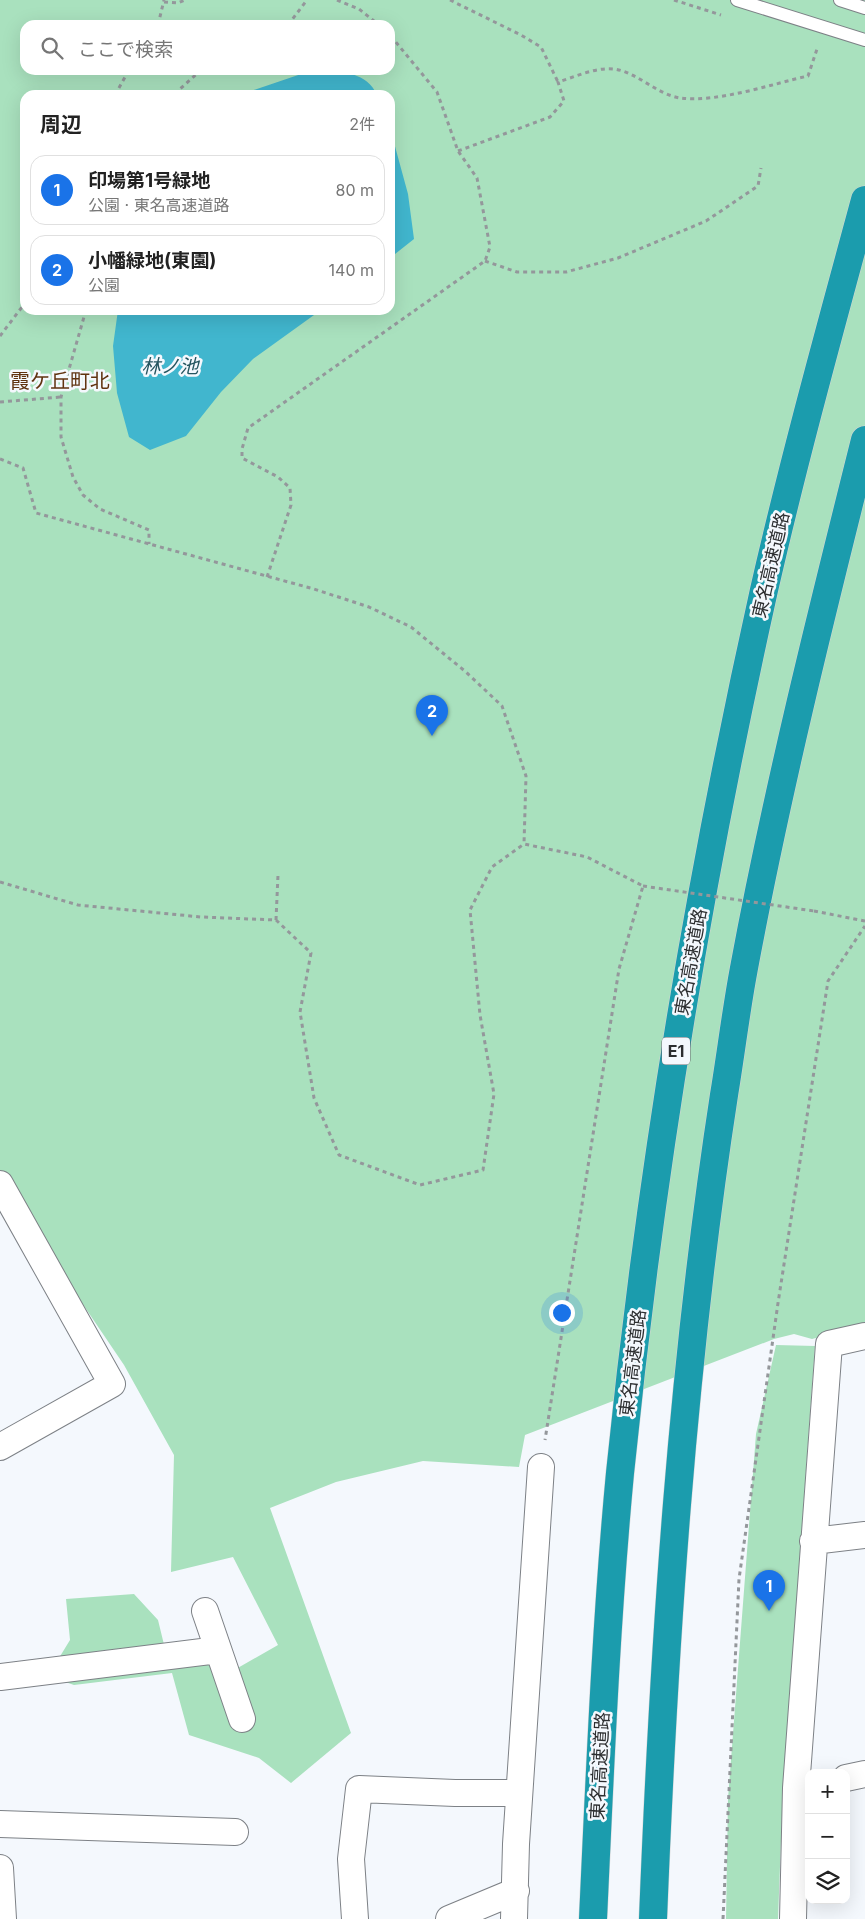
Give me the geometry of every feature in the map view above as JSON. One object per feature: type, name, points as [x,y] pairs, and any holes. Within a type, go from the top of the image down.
[{"type":"highway","name":"東名高速道路","points":[[593,1919],[605,1647],[621,1471],[646,1256],[679,1028],[730,754],[765,588],[865,200]]},
{"type":"highway","points":[[653,1919],[662,1719],[686,1392],[706,1212],[744,970],[788,752],[865,440]]},
{"type":"street","points":[[0,1184],[112,1384],[0,1447]]},
{"type":"street","points":[[792,1919],[802,1786],[814,1541],[829,1344],[865,1336]]},
{"type":"street","points":[[514,1919],[519,1794],[541,1467]]},
{"type":"street","points":[[814,1541],[865,1535]]},
{"type":"street","points":[[205,1611],[242,1719]]},
{"type":"street","points":[[0,1677],[218,1650]]},
{"type":"street","points":[[850,1777],[865,1774]]},
{"type":"street","points":[[355,1919],[351,1859],[359,1789],[455,1794],[519,1794]]},
{"type":"street","points":[[0,1824],[235,1832]]},
{"type":"street","points":[[0,1868],[3,1919]]},
{"type":"street","points":[[449,1919],[516,1891]]},
{"type":"lane","points":[[737,0],[865,40]]},
{"type":"lane","points":[[840,0],[865,8]]},
{"type":"path","points":[[159,20],[164,1],[178,3],[185,0]]},
{"type":"path","points":[[292,20],[307,0]]},
{"type":"path","points":[[337,0],[359,9],[372,20]]},
{"type":"path","points":[[450,0],[541,47],[558,82],[564,101],[550,117],[458,151]]},
{"type":"path","points":[[674,0],[728,17]]},
{"type":"path","points":[[268,577],[291,505],[290,488],[278,477],[242,458],[242,448],[248,428],[485,261],[490,247],[477,178],[458,151],[437,92],[395,40]]},
{"type":"path","points":[[558,82],[593,71],[614,69],[636,78],[652,88],[680,98],[719,96],[808,76],[818,44],[810,42]]},
{"type":"path","points":[[118,90],[126,75]]},
{"type":"path","points":[[179,90],[195,75]]},
{"type":"path","points":[[485,261],[517,272],[566,272],[618,258],[706,221],[758,186],[761,168]]},
{"type":"path","points":[[0,336],[20,310]]},
{"type":"path","points":[[85,315],[60,397],[60,437],[73,477],[83,495],[100,509],[148,530],[148,544]]},
{"type":"path","points":[[0,402],[60,397]]},
{"type":"path","points":[[0,459],[23,468],[36,513],[369,607],[411,627],[466,672],[502,706],[526,776],[524,844]]},
{"type":"path","points":[[0,882],[78,905],[201,916],[276,920],[311,953],[300,1012],[314,1098],[339,1155],[420,1185],[483,1170],[494,1094],[480,1015],[470,910],[492,868],[524,844],[587,857],[643,886],[814,911],[865,921]]},
{"type":"path","points":[[276,920],[278,875]]},
{"type":"path","points":[[541,1467],[620,969],[643,886]]},
{"type":"path","points":[[723,1919],[739,1579],[778,1303],[828,981],[865,926]]},
{"type":"green space","points":[[0,0],[865,0],[865,1325],[812,1339],[794,1334],[774,1339],[525,1435],[519,1467],[423,1461],[336,1482],[270,1508],[351,1733],[291,1783],[259,1758],[189,1735],[172,1673],[74,1685],[48,1676],[70,1640],[66,1599],[134,1594],[158,1620],[168,1661],[215,1657],[222,1677],[278,1645],[233,1557],[171,1572],[174,1455],[124,1365],[0,1182]]},
{"type":"green space","points":[[776,1345],[815,1346],[783,1788],[778,1919],[726,1919],[728,1799],[756,1434]]},
{"type":"water","points":[[298,75],[354,75],[365,80],[374,90],[254,90]]},
{"type":"water","points":[[395,146],[408,194],[414,239],[395,254]]},
{"type":"water","name":"林ノ池","points":[[117,315],[314,315],[253,359],[221,392],[186,436],[150,450],[129,437],[117,393],[113,346]]},
{"type":"place","name":"小幡緑地(東園)","points":[[432,736]]},
{"type":"place","name":"印場第1号緑地","points":[[769,1611]]},
{"type":"district","name":"霞ケ丘町北","points":[[60,381]]}]
